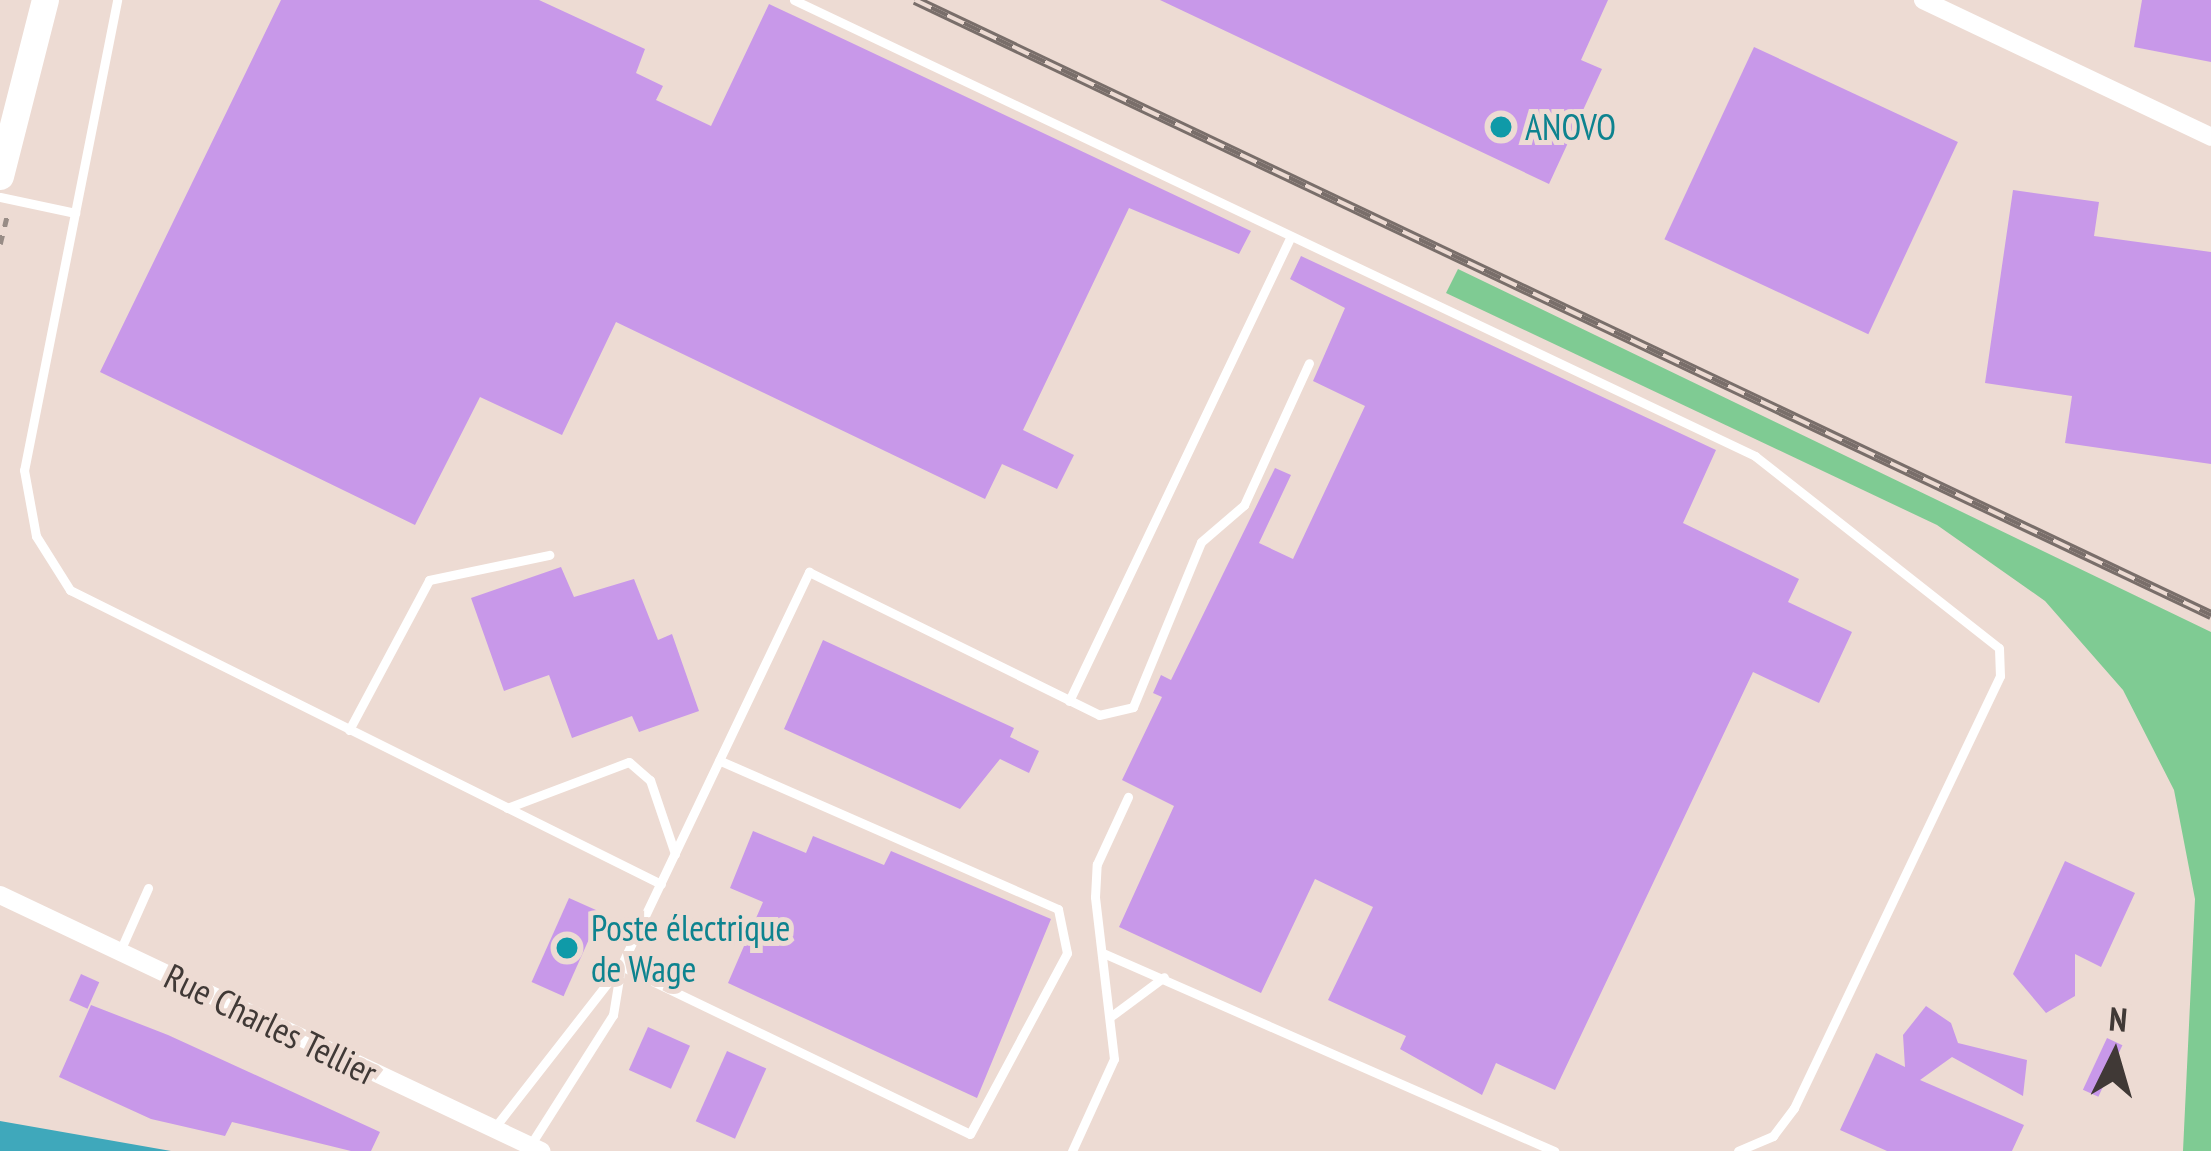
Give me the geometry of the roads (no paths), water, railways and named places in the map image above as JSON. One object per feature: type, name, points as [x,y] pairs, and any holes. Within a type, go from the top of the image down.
[{"type":"main road","points":[[0,176],[45,0]]},
{"type":"street","points":[[1923,0],[2211,137]]},
{"type":"street","name":"Rue Charles Tellier","points":[[0,895],[535,1149]]},
{"type":"lane","points":[[117,0],[25,453],[42,549],[79,598],[661,884]]},
{"type":"lane","points":[[794,0],[1767,463],[1999,647],[2000,676],[1795,1108],[1773,1136],[1738,1151]]},
{"type":"lane","points":[[0,196],[75,212]]},
{"type":"lane","points":[[1070,701],[1291,236]]},
{"type":"lane","points":[[492,1130],[621,966],[809,572],[1099,715],[1132,707],[1202,542],[1244,506],[1309,363]]},
{"type":"lane","points":[[349,730],[430,580],[549,555]]},
{"type":"lane","points":[[621,966],[970,1134],[1067,953],[1058,909],[719,760]]},
{"type":"lane","points":[[507,808],[629,762],[650,780],[675,854]]},
{"type":"lane","points":[[1072,1151],[1114,1059],[1097,864],[1128,797]]},
{"type":"lane","points":[[119,951],[148,888]]},
{"type":"lane","points":[[1103,953],[1165,976],[1549,1149]]},
{"type":"lane","points":[[535,1149],[613,1015],[621,966]]},
{"type":"lane","points":[[1111,1017],[1165,976]]},
{"type":"lane","points":[[1530,1151],[1549,1149]]},
{"type":"water","points":[[0,1121],[171,1151],[0,1151]]},
{"type":"railway","points":[[915,0],[2211,615]]},
{"type":"place","name":"ANOVO","points":[[1501,127]]},
{"type":"place","name":"Poste électrique de Wage","points":[[567,948]]}]
